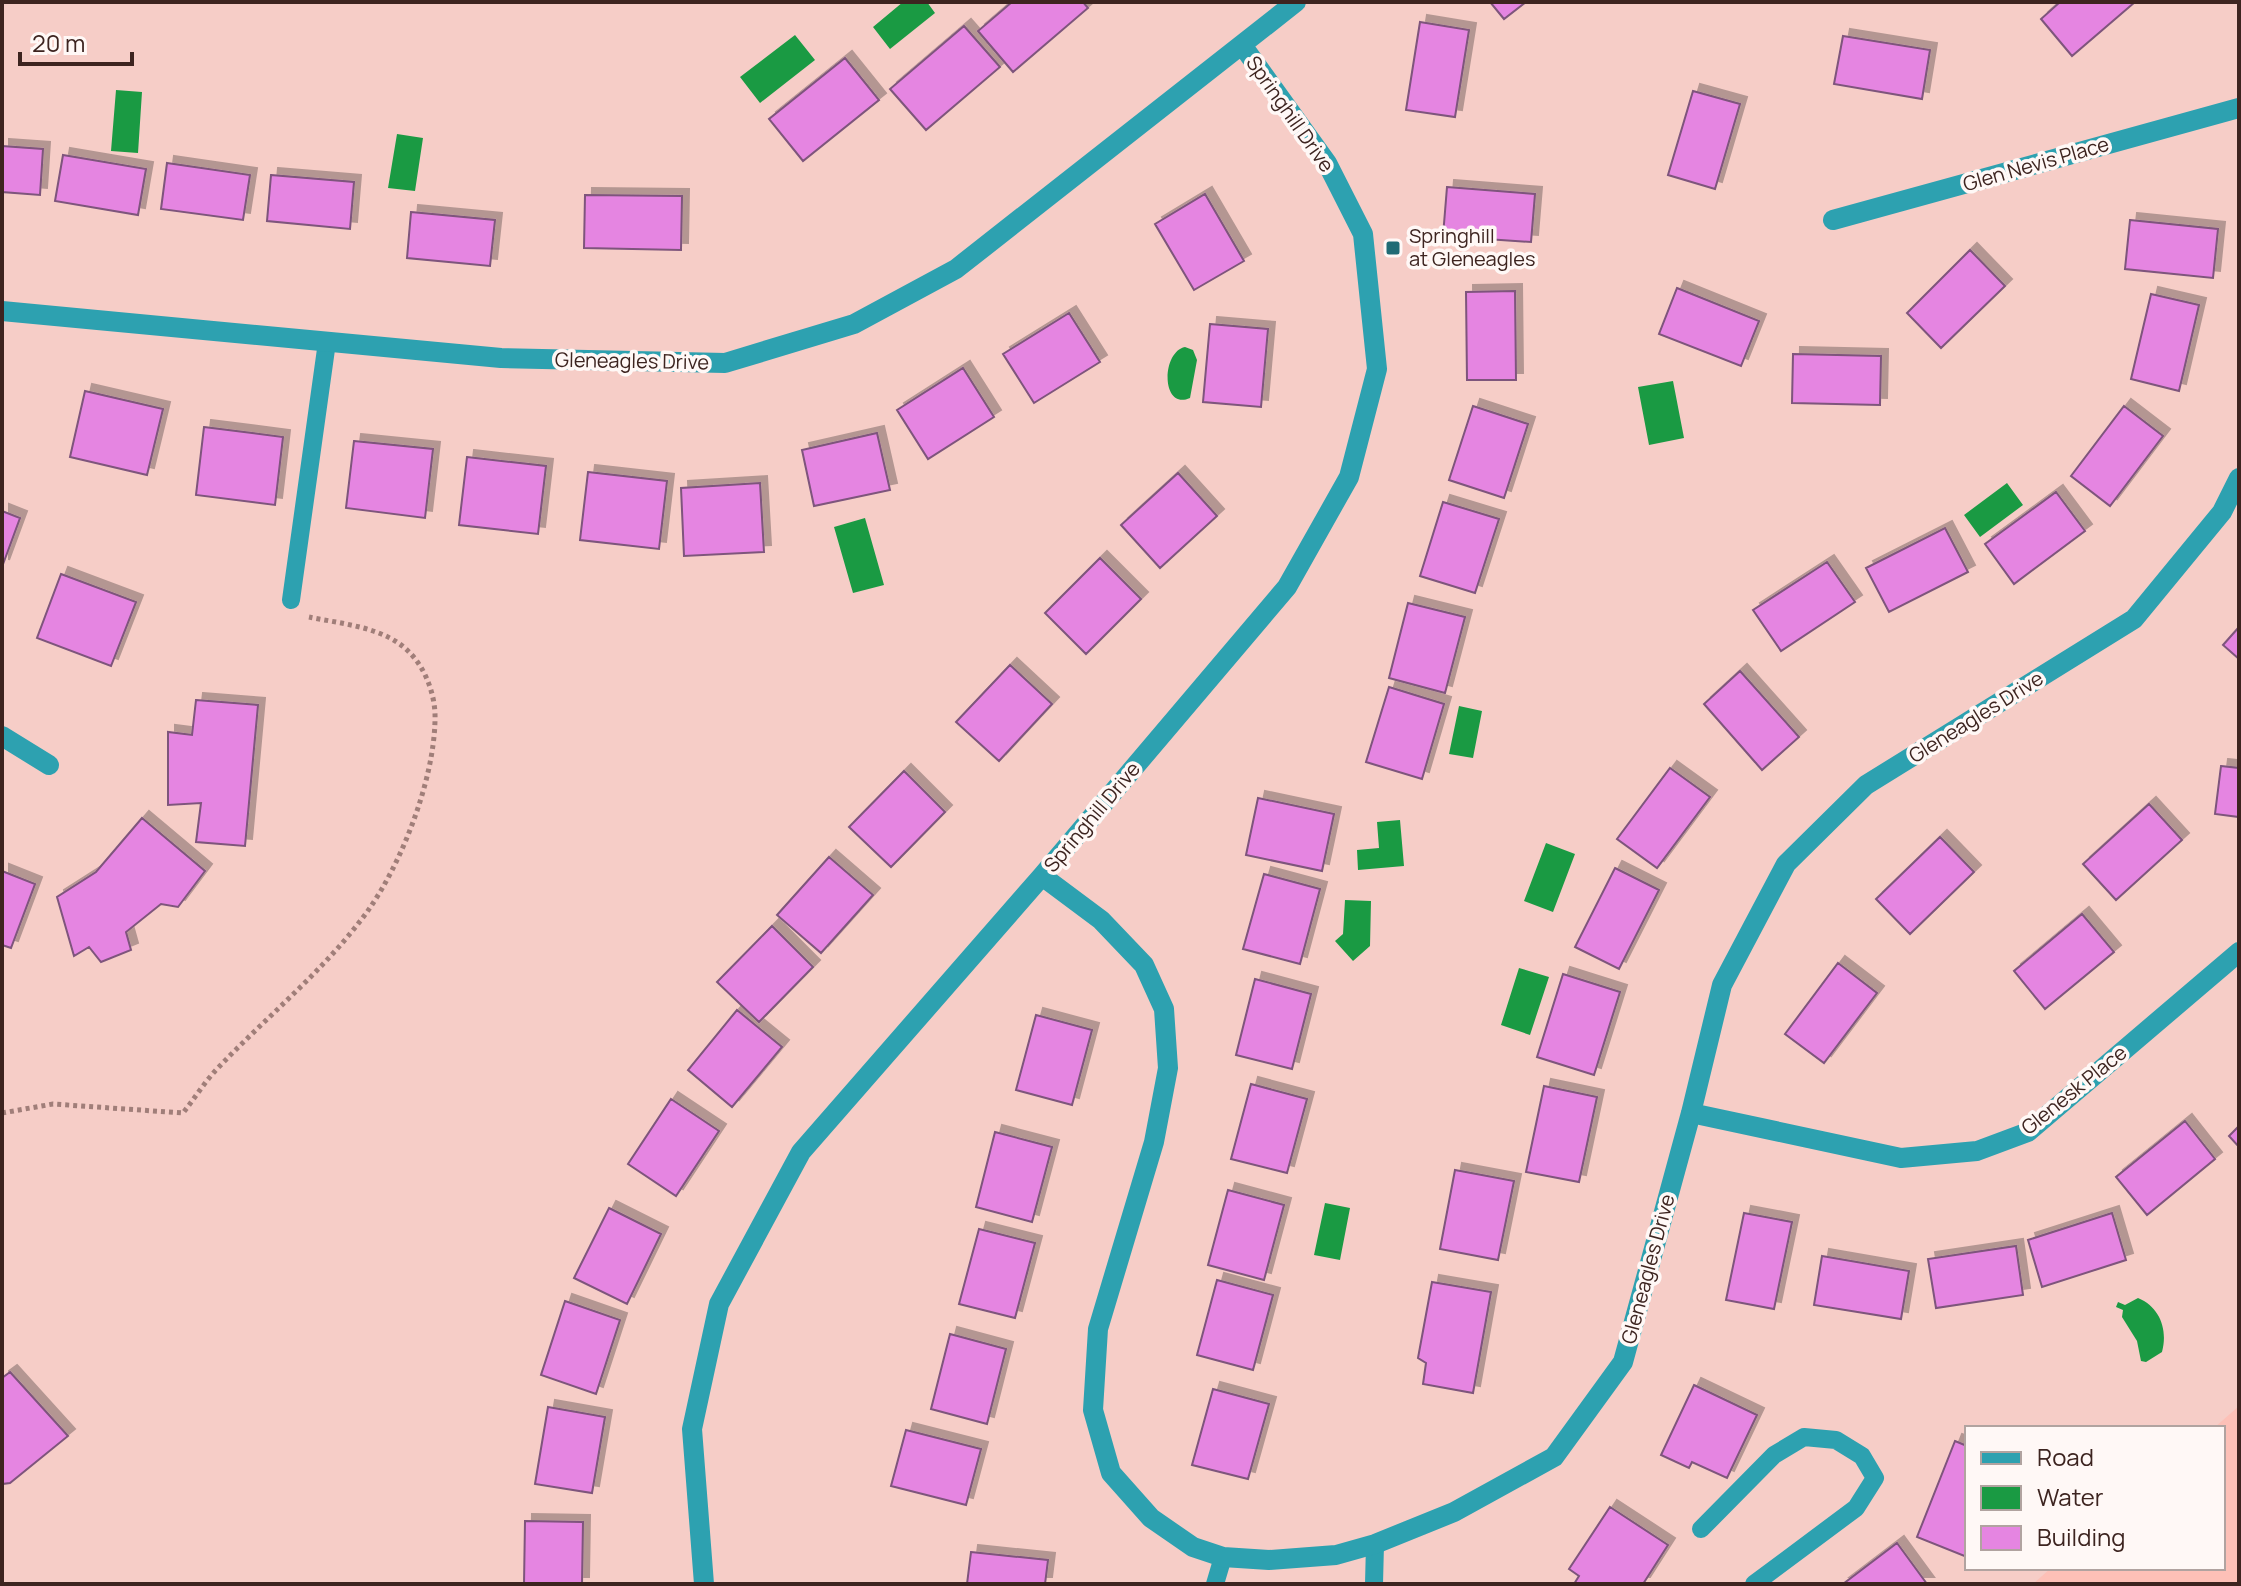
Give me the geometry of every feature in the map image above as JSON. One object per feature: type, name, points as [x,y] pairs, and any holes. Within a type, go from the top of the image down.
[{"type":"street","name":"Gleneagles Drive","points":[[2,311],[501,358],[725,363],[854,324],[956,269],[1296,2]]},
{"type":"street","name":"Springhill Drive","points":[[704,1584],[692,1429],[719,1304],[801,1152],[1042,876],[1287,587],[1349,477],[1377,369],[1363,234],[1327,163],[1242,45]]},
{"type":"street","name":"Glen Nevis Place","points":[[1833,220],[2239,108]]},
{"type":"street","name":"Gleneagles Drive","points":[[1042,876],[1101,920],[1144,965],[1164,1009],[1168,1068],[1154,1142],[1098,1329],[1093,1410],[1111,1473],[1151,1518],[1193,1547],[1223,1557],[1269,1560],[1336,1555],[1375,1544],[1454,1512],[1554,1457],[1623,1362],[1691,1113],[1722,985],[1786,864],[1866,785],[2134,619],[2222,512],[2239,478]]},
{"type":"street","points":[[2,736],[49,765]]},
{"type":"street","name":"Glenesk Place","points":[[1691,1113],[1901,1158],[1977,1151],[2028,1132],[2239,952]]},
{"type":"lane","points":[[291,600],[327,342]]},
{"type":"lane","points":[[1701,1529],[1774,1455],[1804,1437],[1836,1440],[1862,1456],[1875,1478],[1856,1508],[1754,1584]]},
{"type":"lane","points":[[1374,1584],[1375,1544]]},
{"type":"lane","points":[[1215,1584],[1223,1557]]},
{"type":"path","points":[[2,1113],[53,1104],[183,1113],[214,1072],[326,960],[367,911],[393,867],[428,771],[435,719],[432,694],[422,670],[410,653],[392,638],[363,628],[298,614],[291,600]]},
{"type":"shaded area","points":[[2239,1406],[2239,1584],[2033,1584],[2049,1570],[2225,1570],[2225,1426],[2216,1426]]},
{"type":"water","points":[[903,2],[927,2],[935,13],[890,49],[873,27]]},
{"type":"water","points":[[795,35],[815,60],[760,103],[740,77]]},
{"type":"water","points":[[116,90],[142,92],[138,153],[111,151]]},
{"type":"water","points":[[397,134],[423,138],[415,191],[388,188]]},
{"type":"water","points":[[1185,347],[1193,350],[1197,360],[1190,398],[1180,400],[1169,389],[1168,369],[1177,351]]},
{"type":"water","points":[[1673,381],[1684,438],[1649,445],[1638,387]]},
{"type":"water","points":[[2007,483],[2023,505],[1980,537],[1964,515]]},
{"type":"water","points":[[865,518],[884,585],[853,593],[834,527]]},
{"type":"water","points":[[1459,706],[1482,711],[1473,758],[1449,754]]},
{"type":"water","points":[[1400,820],[1404,866],[1358,870],[1357,850],[1379,848],[1377,822]]},
{"type":"water","points":[[1546,843],[1575,854],[1553,912],[1524,901]]},
{"type":"water","points":[[1345,900],[1371,901],[1370,946],[1353,961],[1335,941],[1343,934]]},
{"type":"water","points":[[1519,968],[1549,977],[1530,1035],[1501,1025]]},
{"type":"water","points":[[1325,1203],[1350,1208],[1340,1260],[1314,1255]]},
{"type":"water","points":[[2138,1298],[2157,1313],[2164,1336],[2162,1352],[2146,1362],[2141,1361],[2137,1341],[2122,1317],[2123,1310],[2116,1307],[2118,1302],[2125,1305]]},
{"type":"building","points":[[1012,2],[1083,2],[1088,8],[1013,72],[978,31]]},
{"type":"building","points":[[1490,2],[1526,2],[1504,19]]},
{"type":"building","points":[[2060,2],[2135,2],[2072,56],[2041,19]]},
{"type":"building","points":[[1420,22],[1469,30],[1455,117],[1406,110]]},
{"type":"building","points":[[964,26],[1000,67],[926,130],[890,89]]},
{"type":"building","points":[[1843,36],[1930,50],[1922,99],[1834,84]]},
{"type":"building","points":[[845,58],[879,100],[803,161],[769,119]]},
{"type":"building","points":[[1693,91],[1740,104],[1715,189],[1668,175]]},
{"type":"building","points":[[2,146],[43,149],[40,195],[2,192]]},
{"type":"building","points":[[63,155],[146,169],[138,215],[55,201]]},
{"type":"building","points":[[167,163],[250,175],[243,220],[161,209]]},
{"type":"building","points":[[271,175],[354,182],[350,229],[267,221]]},
{"type":"building","points":[[1447,187],[1535,194],[1531,242],[1443,236]]},
{"type":"building","points":[[1205,194],[1244,261],[1194,290],[1155,224]]},
{"type":"building","points":[[585,195],[682,196],[681,250],[584,248]]},
{"type":"building","points":[[411,212],[495,220],[490,266],[407,258]]},
{"type":"building","points":[[2130,220],[2218,229],[2213,278],[2125,269]]},
{"type":"building","points":[[1970,250],[2005,286],[1941,348],[1907,313]]},
{"type":"building","points":[[1677,288],[1759,321],[1741,366],[1659,334]]},
{"type":"building","points":[[1515,291],[1516,380],[1467,380],[1466,292]]},
{"type":"building","points":[[2151,294],[2199,305],[2179,391],[2131,379]]},
{"type":"building","points":[[1069,313],[1100,362],[1034,403],[1003,354]]},
{"type":"building","points":[[1210,324],[1268,329],[1261,407],[1203,402]]},
{"type":"building","points":[[1793,354],[1881,356],[1880,405],[1792,403]]},
{"type":"building","points":[[963,368],[994,417],[928,459],[897,410]]},
{"type":"building","points":[[85,391],[163,409],[147,475],[70,457]]},
{"type":"building","points":[[1473,406],[1528,424],[1504,498],[1449,480]]},
{"type":"building","points":[[2124,406],[2163,436],[2110,506],[2071,476]]},
{"type":"building","points":[[204,427],[283,437],[275,505],[196,495]]},
{"type":"building","points":[[877,433],[890,490],[814,506],[802,450]]},
{"type":"building","points":[[354,441],[433,449],[425,518],[346,508]]},
{"type":"building","points":[[467,457],[546,466],[538,534],[459,525]]},
{"type":"building","points":[[588,472],[667,481],[659,549],[580,540]]},
{"type":"building","points":[[1178,473],[1217,516],[1160,568],[1121,525]]},
{"type":"building","points":[[760,483],[764,552],[684,556],[681,488]]},
{"type":"building","points":[[2056,492],[2085,531],[2014,584],[1985,544]]},
{"type":"building","points":[[1443,502],[1499,519],[1475,593],[1420,576]]},
{"type":"building","points":[[2,511],[20,518],[2,567]]},
{"type":"building","points":[[1945,528],[1968,572],[1889,612],[1866,568]]},
{"type":"building","points":[[1100,558],[1141,599],[1086,654],[1045,613]]},
{"type":"building","points":[[1827,562],[1855,602],[1781,651],[1753,610]]},
{"type":"building","points":[[61,574],[136,602],[111,666],[37,638]]},
{"type":"building","points":[[1408,603],[1465,617],[1445,693],[1389,678]]},
{"type":"building","points":[[2239,627],[2239,659],[2223,645]]},
{"type":"building","points":[[1010,665],[1052,704],[999,761],[956,722]]},
{"type":"building","points":[[1740,671],[1799,737],[1762,770],[1704,704]]},
{"type":"building","points":[[1389,687],[1444,704],[1422,779],[1366,762]]},
{"type":"building","points":[[196,700],[258,705],[245,846],[196,842],[201,803],[168,805],[168,732],[192,735]]},
{"type":"building","points":[[2221,766],[2239,768],[2239,817],[2215,814]]},
{"type":"building","points":[[1670,768],[1710,797],[1657,868],[1617,839]]},
{"type":"building","points":[[904,771],[945,812],[891,867],[849,827]]},
{"type":"building","points":[[1258,798],[1334,814],[1322,871],[1246,855]]},
{"type":"building","points":[[2149,804],[2182,840],[2116,900],[2083,864]]},
{"type":"building","points":[[142,818],[205,871],[178,907],[161,904],[126,932],[131,950],[101,962],[89,947],[74,956],[57,897],[96,872]]},
{"type":"building","points":[[1940,837],[1974,872],[1910,934],[1876,899]]},
{"type":"building","points":[[829,857],[873,895],[821,953],[777,915]]},
{"type":"building","points":[[1615,868],[1659,890],[1619,969],[1575,947]]},
{"type":"building","points":[[2,871],[35,884],[11,948],[2,945]]},
{"type":"building","points":[[1264,874],[1320,889],[1300,964],[1243,949]]},
{"type":"building","points":[[2082,914],[2114,952],[2045,1009],[2014,971]]},
{"type":"building","points":[[772,926],[813,967],[759,1022],[717,982]]},
{"type":"building","points":[[1838,963],[1877,993],[1824,1063],[1785,1034]]},
{"type":"building","points":[[1563,974],[1620,992],[1594,1075],[1537,1057]]},
{"type":"building","points":[[1255,979],[1311,994],[1292,1069],[1236,1055]]},
{"type":"building","points":[[737,1010],[782,1047],[732,1107],[688,1070]]},
{"type":"building","points":[[1036,1015],[1092,1030],[1072,1105],[1016,1090]]},
{"type":"building","points":[[1251,1084],[1307,1099],[1287,1173],[1231,1159]]},
{"type":"building","points":[[1544,1086],[1597,1097],[1579,1182],[1526,1172]]},
{"type":"building","points":[[671,1099],[719,1131],[676,1196],[628,1164]]},
{"type":"building","points":[[2185,1121],[2215,1159],[2147,1215],[2116,1177]]},
{"type":"building","points":[[2239,1126],[2239,1147],[2229,1136]]},
{"type":"building","points":[[995,1132],[1052,1147],[1032,1222],[976,1207]]},
{"type":"building","points":[[1455,1170],[1514,1181],[1498,1260],[1440,1249]]},
{"type":"building","points":[[1228,1190],[1284,1205],[1264,1280],[1208,1265]]},
{"type":"building","points":[[609,1208],[661,1234],[627,1304],[574,1278]]},
{"type":"building","points":[[1744,1213],[1792,1222],[1774,1309],[1726,1300]]},
{"type":"building","points":[[2112,1213],[2126,1260],[2042,1287],[2028,1240]]},
{"type":"building","points":[[979,1229],[1035,1243],[1015,1318],[959,1304]]},
{"type":"building","points":[[2016,1246],[2023,1295],[1936,1308],[1928,1259]]},
{"type":"building","points":[[1822,1256],[1909,1271],[1901,1319],[1814,1305]]},
{"type":"building","points":[[1217,1280],[1273,1295],[1253,1370],[1197,1355]]},
{"type":"building","points":[[1432,1282],[1491,1292],[1473,1393],[1423,1384],[1426,1363],[1418,1358]]},
{"type":"building","points":[[565,1301],[620,1320],[596,1394],[541,1375]]},
{"type":"building","points":[[950,1334],[1006,1349],[987,1424],[931,1409]]},
{"type":"building","points":[[10,1372],[68,1436],[10,1483],[2,1484],[2,1378]]},
{"type":"building","points":[[1694,1385],[1757,1415],[1727,1478],[1692,1462],[1689,1468],[1661,1455]]},
{"type":"building","points":[[1213,1389],[1269,1404],[1248,1479],[1192,1465]]},
{"type":"building","points":[[548,1407],[605,1417],[592,1493],[535,1484]]},
{"type":"building","points":[[906,1430],[981,1449],[966,1505],[891,1486]]},
{"type":"building","points":[[1955,1441],[1965,1445],[1965,1556],[1917,1537]]},
{"type":"building","points":[[1610,1507],[1668,1545],[1643,1584],[1574,1584],[1579,1576],[1569,1569]]},
{"type":"building","points":[[525,1521],[583,1522],[582,1584],[524,1584]]},
{"type":"building","points":[[1897,1543],[1927,1584],[1843,1584]]},
{"type":"building","points":[[971,1552],[1048,1560],[1045,1584],[967,1584]]},
{"type":"place","name":"Springhill at Gleneagles","points":[[1393,248]]}]
